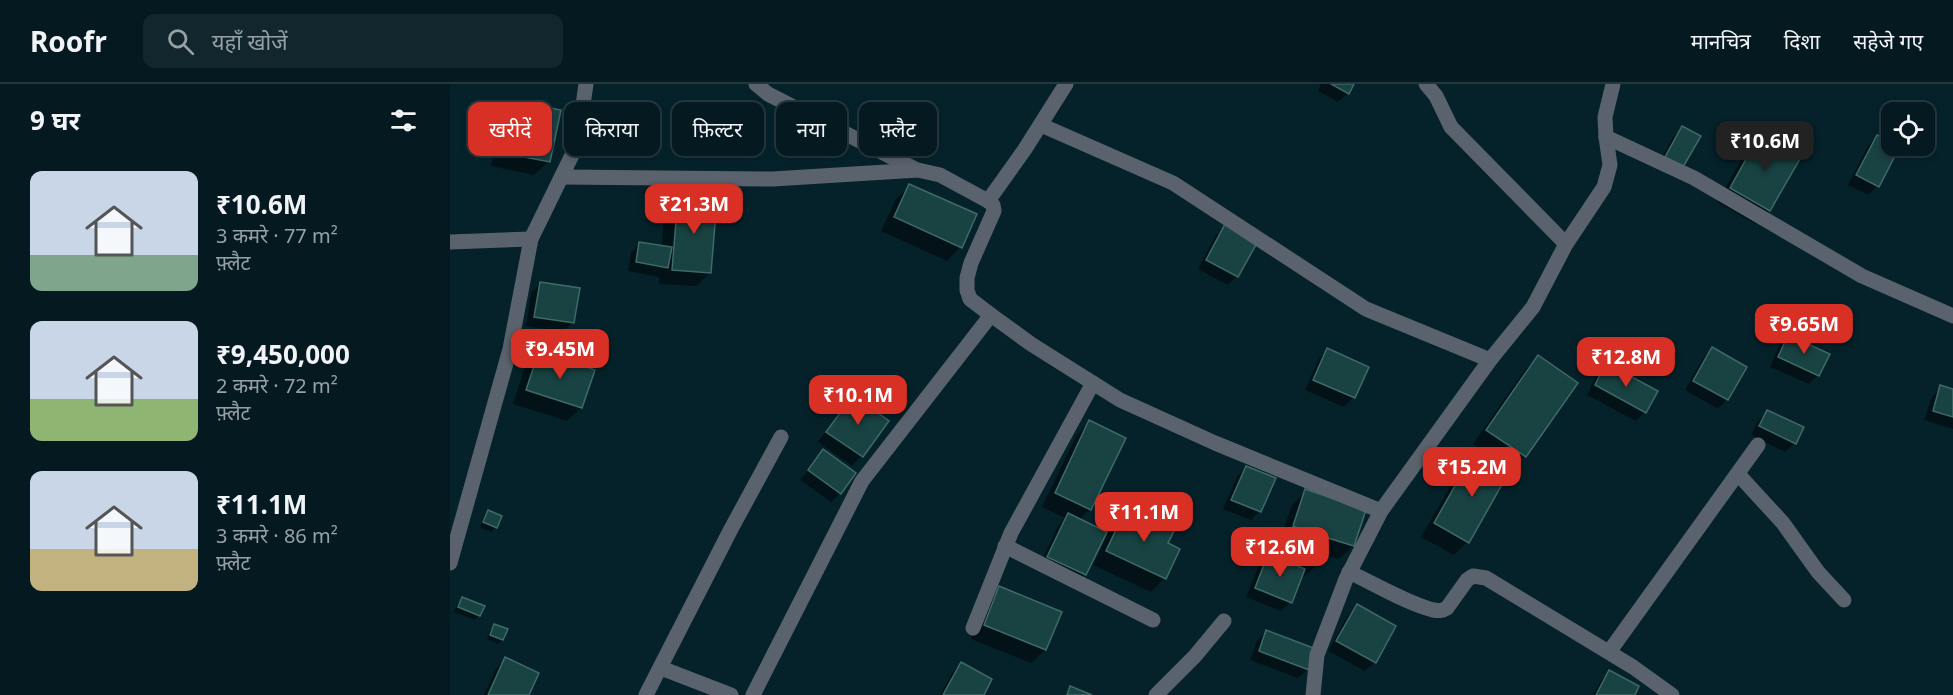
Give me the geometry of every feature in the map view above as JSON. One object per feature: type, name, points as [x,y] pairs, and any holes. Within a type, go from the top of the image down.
[{"type":"street","points":[[450,563],[455,523],[510,349],[531,239],[574,151],[586,84]]},
{"type":"street","points":[[756,84],[778,99],[918,170],[940,175],[993,205],[994,211],[971,263],[967,278],[970,299],[991,315],[1120,400],[1381,511]]},
{"type":"street","points":[[988,201],[1041,125],[1066,84]]},
{"type":"street","points":[[1426,84],[1436,96],[1451,127],[1566,244]]},
{"type":"street","points":[[1313,695],[1317,654],[1349,572],[1381,511],[1490,360],[1533,307],[1566,244],[1604,187],[1610,165],[1605,117],[1613,84]]},
{"type":"street","points":[[1041,125],[1173,183],[1366,309],[1490,360]]},
{"type":"street","points":[[1606,137],[1694,178],[1862,276],[1953,316]]},
{"type":"street","points":[[562,177],[773,179],[918,170]]},
{"type":"street","points":[[450,242],[531,239]]},
{"type":"street","points":[[753,695],[862,482],[991,315]]},
{"type":"street","points":[[973,628],[1005,546],[1093,383]]},
{"type":"street","points":[[646,695],[781,437]]},
{"type":"street","points":[[1609,652],[1758,445]]},
{"type":"street","points":[[1738,474],[1783,523],[1818,572],[1844,600]]},
{"type":"street","points":[[1005,546],[1153,620]]},
{"type":"street","points":[[1349,572],[1412,601],[1434,610],[1443,611],[1467,580],[1473,576],[1486,578],[1633,667],[1672,695]]},
{"type":"street","points":[[1156,695],[1196,656],[1224,621]]},
{"type":"street","points":[[661,668],[731,695]]},
{"type":"building","points":[[1331,84],[1354,84],[1349,94]]},
{"type":"building","points":[[552,108],[561,110],[552,153]]},
{"type":"building","points":[[1682,126],[1701,136],[1683,167],[1665,157]]},
{"type":"building","points":[[1760,134],[1801,157],[1770,211],[1730,188]]},
{"type":"building","points":[[1877,135],[1881,137],[1881,156],[1895,156],[1879,187],[1856,175]]},
{"type":"building","points":[[519,156],[551,156],[550,162]]},
{"type":"building","points":[[909,184],[977,214],[962,248],[894,217]]},
{"type":"building","points":[[678,197],[717,200],[711,273],[672,270]]},
{"type":"building","points":[[1225,224],[1258,241],[1238,277],[1206,260]]},
{"type":"building","points":[[639,242],[672,247],[668,268],[636,262]]},
{"type":"building","points":[[540,282],[580,288],[574,323],[534,317]]},
{"type":"building","points":[[1788,335],[1830,354],[1819,376],[1778,357]]},
{"type":"building","points":[[1712,347],[1747,367],[1728,400],[1693,381]]},
{"type":"building","points":[[1327,348],[1369,367],[1355,398],[1313,380]]},
{"type":"building","points":[[539,351],[595,370],[582,408],[526,390]]},
{"type":"building","points":[[1538,355],[1578,383],[1526,457],[1486,430]]},
{"type":"building","points":[[1606,363],[1658,391],[1646,413],[1595,385]]},
{"type":"building","points":[[1940,385],[1953,389],[1953,417],[1933,411]]},
{"type":"building","points":[[853,395],[889,421],[863,457],[826,432]]},
{"type":"building","points":[[1767,410],[1804,427],[1796,444],[1759,426]]},
{"type":"building","points":[[1089,420],[1126,438],[1091,510],[1055,493]]},
{"type":"building","points":[[823,449],[856,473],[841,494],[808,470]]},
{"type":"building","points":[[1474,452],[1509,472],[1469,543],[1434,523]]},
{"type":"building","points":[[1246,466],[1276,478],[1261,512],[1231,500]]},
{"type":"building","points":[[1305,489],[1366,510],[1354,546],[1328,538],[1320,563],[1287,553]]},
{"type":"building","points":[[1127,506],[1175,529],[1168,543],[1180,549],[1166,579],[1106,551]]},
{"type":"building","points":[[488,510],[502,516],[497,528],[483,522]]},
{"type":"building","points":[[1068,513],[1107,532],[1086,575],[1047,557]]},
{"type":"building","points":[[1268,554],[1305,569],[1292,603],[1255,588]]},
{"type":"building","points":[[999,586],[1062,612],[1046,650],[984,625]]},
{"type":"building","points":[[462,597],[485,606],[480,616],[458,607]]},
{"type":"building","points":[[1357,604],[1396,626],[1376,663],[1336,641]]},
{"type":"building","points":[[494,624],[508,629],[503,640],[490,635]]},
{"type":"building","points":[[1266,630],[1316,649],[1309,670],[1259,651]]},
{"type":"building","points":[[505,657],[539,673],[529,695],[488,695]]},
{"type":"building","points":[[961,662],[992,679],[984,695],[943,695]]},
{"type":"building","points":[[1609,670],[1639,686],[1635,695],[1596,695]]},
{"type":"building","points":[[1070,686],[1092,695],[1067,695]]}]
